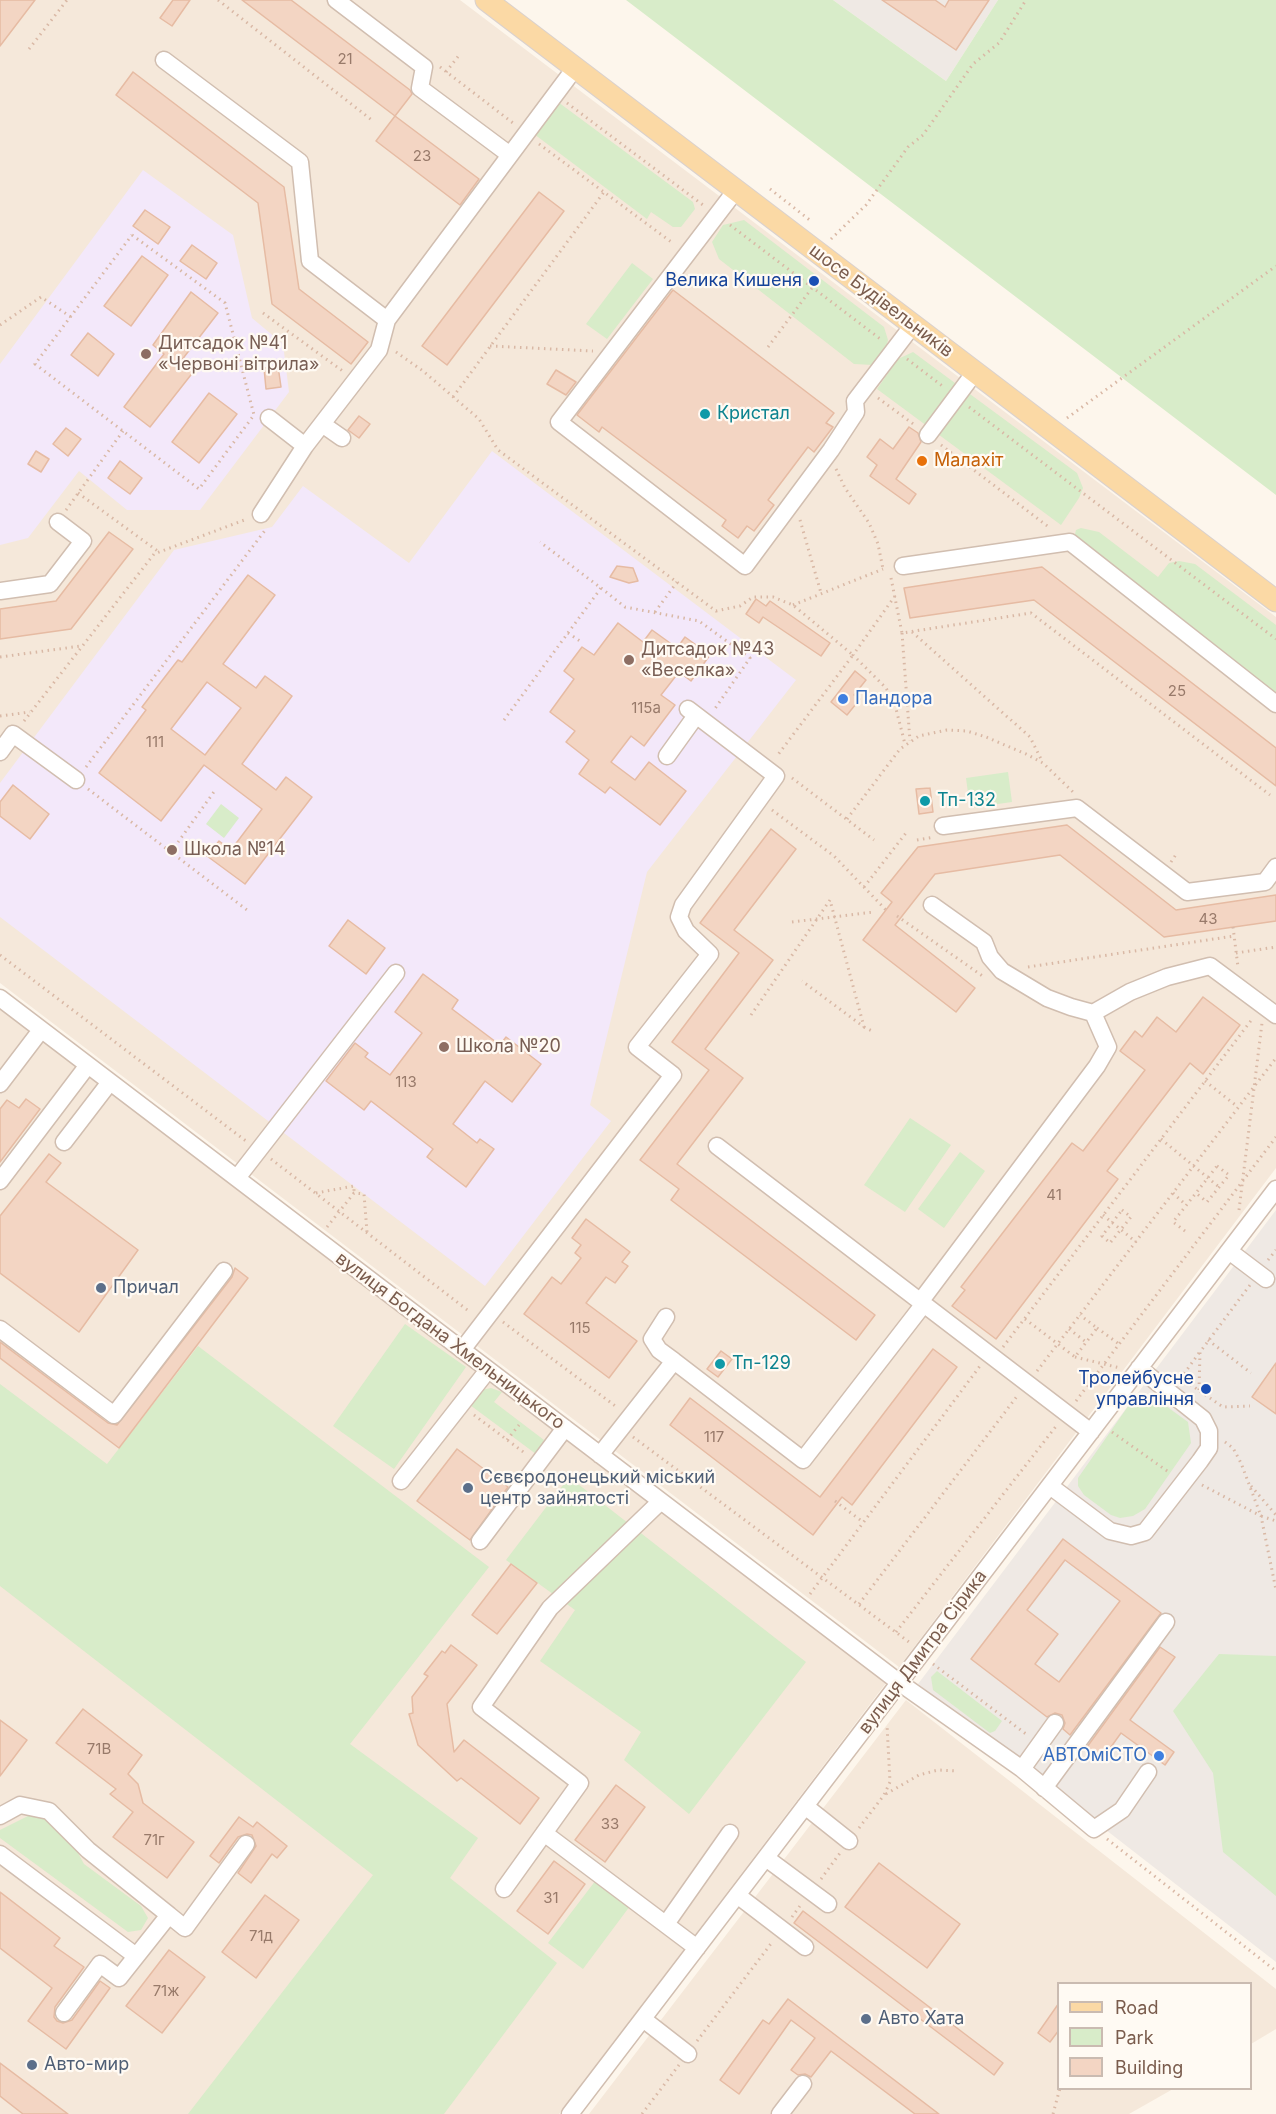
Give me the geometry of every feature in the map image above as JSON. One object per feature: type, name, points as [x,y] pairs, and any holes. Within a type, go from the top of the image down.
[{"type":"main road","name":"шосе Будівельників","points":[[486,0],[1276,601]]},
{"type":"street","points":[[336,0],[424,67],[420,88],[510,155]]},
{"type":"street","points":[[164,60],[300,162],[310,261],[387,320]]},
{"type":"street","points":[[261,514],[305,446],[379,350],[387,320],[575,68]]},
{"type":"street","points":[[736,190],[559,422],[745,566],[831,450],[856,412],[860,394],[913,325]]},
{"type":"street","points":[[928,435],[975,372]]},
{"type":"street","points":[[269,418],[305,446]]},
{"type":"street","points":[[322,424],[342,438]]},
{"type":"street","points":[[0,591],[50,584],[83,541],[58,522]]},
{"type":"street","points":[[902,571],[1070,542],[1276,704]]},
{"type":"street","points":[[462,1350],[673,1075],[637,1047],[710,954],[686,930],[679,917],[683,905],[776,777],[696,716],[667,756]]},
{"type":"street","points":[[0,752],[13,734],[76,780]]},
{"type":"street","points":[[941,831],[1077,808],[1187,892],[1265,882],[1276,867]]},
{"type":"street","points":[[932,905],[984,942],[990,957],[1002,971],[1047,998],[1094,1013],[1130,992],[1167,976],[1210,966],[1270,1014]]},
{"type":"street","points":[[237,1179],[396,973]]},
{"type":"street","name":"вулиця Богдана Хмельницького","points":[[0,998],[900,1683],[1022,1769],[1094,1830]]},
{"type":"street","points":[[666,1317],[652,1339],[659,1350],[803,1460],[1097,1066],[1108,1047],[1094,1013]]},
{"type":"street","points":[[0,1084],[41,1030]]},
{"type":"street","points":[[0,1181],[88,1065]]},
{"type":"street","points":[[64,1142],[110,1082]]},
{"type":"street","points":[[717,1146],[1066,1414],[1094,1427]]},
{"type":"street","name":"вулиця Дмитра Сірика","points":[[579,2111],[643,2019],[1276,1189]]},
{"type":"street","points":[[1229,1251],[1262,1276]]},
{"type":"street","points":[[0,1329],[114,1415],[224,1271]]},
{"type":"street","points":[[600,1455],[674,1361]]},
{"type":"street","points":[[402,1481],[488,1370]]},
{"type":"street","points":[[1050,1486],[1110,1532],[1131,1536],[1145,1532],[1185,1480],[1209,1448],[1209,1431],[1203,1419],[1191,1408],[1138,1370]]},
{"type":"street","points":[[480,1541],[565,1428]]},
{"type":"street","points":[[504,1889],[580,1783],[481,1707],[550,1608],[661,1502]]},
{"type":"street","points":[[1044,1788],[1167,1622]]},
{"type":"street","points":[[1022,1769],[1055,1723]]},
{"type":"street","points":[[1094,1830],[1122,1810],[1148,1772]]},
{"type":"street","points":[[0,1816],[20,1805],[49,1811],[88,1850],[185,1928],[246,1844]]},
{"type":"street","points":[[805,1806],[849,1841]]},
{"type":"street","points":[[544,1833],[698,1948]]},
{"type":"street","points":[[666,1924],[730,1833]]},
{"type":"street","points":[[0,1854],[136,1956]]},
{"type":"street","points":[[766,1858],[828,1904]]},
{"type":"street","points":[[737,1895],[805,1947]]},
{"type":"street","points":[[64,2013],[100,1964],[119,1978],[169,1915]]},
{"type":"street","points":[[643,2019],[688,2054]]},
{"type":"street","points":[[780,2114],[802,2084]]},
{"type":"path","points":[[29,49],[67,0]]},
{"type":"path","points":[[218,0],[373,121]]},
{"type":"path","points":[[818,253],[866,205],[908,147],[923,135],[973,64],[999,43],[1026,0]]},
{"type":"path","points":[[446,72],[460,54]]},
{"type":"path","points":[[555,94],[1276,639]]},
{"type":"path","points":[[770,189],[811,221]]},
{"type":"path","points":[[453,397],[604,192]]},
{"type":"path","points":[[132,235],[225,303],[254,415],[199,489],[35,364],[71,317],[132,235]]},
{"type":"path","points":[[1050,429],[1150,360],[1276,266]]},
{"type":"path","points":[[768,347],[812,288]]},
{"type":"path","points":[[0,325],[41,297],[71,317]]},
{"type":"path","points":[[263,313],[355,381]]},
{"type":"path","points":[[490,346],[612,352]]},
{"type":"path","points":[[379,350],[396,352],[479,419],[498,450],[716,611],[740,606],[753,597],[773,597],[793,605],[853,655],[886,688],[895,705],[905,745]]},
{"type":"path","points":[[860,394],[928,435],[1053,530]]},
{"type":"path","points":[[58,522],[123,431]]},
{"type":"path","points":[[831,450],[845,488],[869,524],[878,544],[883,569]]},
{"type":"path","points":[[78,494],[159,552]]},
{"type":"path","points":[[795,500],[820,593]]},
{"type":"path","points":[[13,734],[154,554],[261,514],[267,528],[76,780],[247,910]]},
{"type":"path","points":[[540,542],[625,607],[699,621],[750,658],[696,716]]},
{"type":"path","points":[[793,605],[883,569],[902,571]]},
{"type":"path","points":[[902,571],[891,577],[902,633],[910,741]]},
{"type":"path","points":[[655,612],[676,582]]},
{"type":"path","points":[[504,720],[601,588]]},
{"type":"path","points":[[772,762],[895,597]]},
{"type":"path","points":[[902,633],[1031,614],[1270,795]]},
{"type":"path","points":[[912,632],[1030,737],[1043,763]]},
{"type":"path","points":[[568,633],[580,641]]},
{"type":"path","points":[[0,657],[82,646]]},
{"type":"path","points":[[0,716],[30,712]]},
{"type":"path","points":[[847,819],[905,745],[933,732],[967,731],[1007,745],[1043,763],[1076,796]]},
{"type":"path","points":[[791,777],[874,840]]},
{"type":"path","points":[[171,852],[216,789]]},
{"type":"path","points":[[759,800],[834,856],[886,910]]},
{"type":"path","points":[[918,840],[941,831]]},
{"type":"path","points":[[864,887],[906,833]]},
{"type":"path","points":[[751,1015],[830,900],[864,1027]]},
{"type":"path","points":[[792,922],[874,912]]},
{"type":"path","points":[[1002,971],[1234,936]]},
{"type":"path","points":[[1236,953],[1276,947]]},
{"type":"path","points":[[0,955],[367,1233],[487,1317],[1039,1745]]},
{"type":"path","points":[[802,981],[872,1031]]},
{"type":"path","points":[[800,1607],[991,1357],[1025,1319],[1205,1081],[1270,1014]]},
{"type":"path","points":[[1239,1212],[1256,1084],[1262,1016],[1270,1014]]},
{"type":"path","points":[[859,1604],[1276,1058]]},
{"type":"path","points":[[1205,1081],[1238,1107]]},
{"type":"path","points":[[896,1632],[1066,1414],[1276,1137]]},
{"type":"path","points":[[1161,1139],[1219,1187]]},
{"type":"path","points":[[1185,1231],[1173,1222],[1208,1177],[1217,1166],[1229,1175],[1208,1202],[1196,1193]]},
{"type":"path","points":[[315,1193],[354,1186],[354,1193],[327,1227]]},
{"type":"path","points":[[354,1193],[364,1194],[367,1233]]},
{"type":"path","points":[[1173,1193],[1186,1205]]},
{"type":"path","points":[[1122,1210],[1131,1217],[1110,1243],[1102,1236],[1112,1223],[1122,1210]]},
{"type":"path","points":[[1103,1215],[1136,1242]]},
{"type":"path","points":[[1250,1406],[1223,1407],[1181,1378],[1208,1340],[1262,1276],[1276,1250]]},
{"type":"path","points":[[1080,1315],[1119,1344]]},
{"type":"path","points":[[1025,1319],[1075,1357],[1138,1370]]},
{"type":"path","points":[[1075,1357],[1097,1328]]},
{"type":"path","points":[[1069,1329],[1086,1342]]},
{"type":"path","points":[[1208,1340],[1251,1373]]},
{"type":"path","points":[[1198,1390],[1200,1352]]},
{"type":"path","points":[[461,1405],[539,1463]]},
{"type":"path","points":[[507,1440],[519,1425]]},
{"type":"path","points":[[1094,1427],[1185,1480],[1276,1521]]},
{"type":"path","points":[[1209,1431],[1233,1448],[1249,1484],[1261,1516],[1276,1590]]},
{"type":"path","points":[[1249,1484],[1276,1515]]},
{"type":"path","points":[[835,1501],[864,1522]]},
{"type":"path","points":[[642,2114],[884,1795],[890,1782],[891,1772],[888,1731],[883,1705]]},
{"type":"path","points":[[884,1795],[919,1775],[938,1770],[957,1772]]},
{"type":"path","points":[[1094,1830],[1171,1887],[1276,1971]]},
{"type":"path","points":[[1053,2114],[1059,2090]]},
{"type":"shaded area","points":[[0,0],[460,0],[1276,617],[1276,1168],[899,1667],[0,983]]},
{"type":"shaded area","points":[[833,0],[998,0],[946,81]]},
{"type":"shaded area","name":"Дитсадок №41 «Червоні вітрила»","points":[[143,170],[233,235],[252,318],[283,344],[289,392],[200,510],[127,510],[79,471],[28,538],[0,545],[0,364]]},
{"type":"shaded area","points":[[492,451],[796,680],[647,872],[590,1105],[611,1121],[485,1286],[0,917],[0,783],[174,550],[272,527],[303,486],[409,563]]},
{"type":"shaded area","points":[[0,1008],[886,1683],[559,2114],[0,2114]]},
{"type":"shaded area","points":[[1276,1210],[1276,1962],[918,1684]]},
{"type":"shaded area","points":[[906,1700],[1276,1989],[1276,2029],[1252,2043],[1252,1982],[1057,1982],[1057,2090],[1171,2090],[1129,2114],[589,2114]]},
{"type":"green space","points":[[626,0],[833,0],[946,81],[998,0],[1276,0],[1276,495]]},
{"type":"green space","points":[[558,102],[693,202],[695,209],[681,227],[673,227],[651,212],[647,219],[534,134]]},
{"type":"green space","points":[[744,220],[884,327],[888,340],[886,348],[873,365],[854,364],[719,259],[712,242],[723,225]]},
{"type":"green space","points":[[632,263],[653,279],[607,339],[586,324]]},
{"type":"green space","points":[[913,352],[1077,473],[1083,488],[1061,525],[877,389],[898,359]]},
{"type":"green space","points":[[1081,528],[1099,532],[1158,577],[1169,563],[1179,561],[1195,564],[1276,625],[1276,695],[1074,538],[1076,530]]},
{"type":"green space","points":[[1008,772],[1012,802],[970,808],[966,778]]},
{"type":"green space","points":[[221,804],[239,818],[224,838],[206,824]]},
{"type":"green space","points":[[910,1118],[951,1145],[905,1212],[864,1185]]},
{"type":"green space","points":[[960,1152],[985,1171],[944,1228],[918,1209]]},
{"type":"green space","points":[[405,1324],[466,1367],[394,1469],[333,1426]]},
{"type":"green space","points":[[198,1346],[489,1567],[350,1744],[478,1838],[450,1878],[557,1963],[444,2114],[188,2114],[373,1875],[0,1586],[0,1384],[107,1464]]},
{"type":"green space","points":[[491,1388],[502,1392],[494,1402],[544,1440],[536,1454],[470,1405],[481,1390]]},
{"type":"green space","points":[[1139,1397],[1155,1398],[1188,1422],[1191,1443],[1145,1509],[1133,1516],[1120,1518],[1111,1515],[1084,1495],[1078,1486],[1078,1478],[1131,1402]]},
{"type":"green space","points":[[569,1477],[806,1662],[689,1814],[624,1760],[641,1732],[540,1661],[575,1610],[506,1560]]},
{"type":"green space","points":[[1219,1654],[1276,1656],[1276,1896],[1223,1852],[1213,1773],[1173,1711]]},
{"type":"green space","points":[[937,1671],[1002,1721],[995,1731],[990,1733],[933,1690],[931,1677]]},
{"type":"green space","points":[[34,1813],[51,1820],[72,1842],[84,1864],[141,1906],[148,1918],[141,1930],[128,1932],[0,1838],[0,1830]]},
{"type":"green space","points":[[596,1880],[630,1906],[583,1969],[548,1943]]},
{"type":"building","points":[[0,0],[35,0],[0,46]]},
{"type":"building","points":[[173,0],[190,0],[172,26],[160,18]]},
{"type":"building","points":[[242,0],[291,0],[410,90],[412,94],[395,116]]},
{"type":"building","points":[[882,0],[935,0],[945,7],[949,0],[989,0],[956,50]]},
{"type":"building","points":[[133,72],[284,187],[299,289],[368,342],[351,364],[272,304],[258,203],[116,95]]},
{"type":"building","points":[[395,116],[479,179],[460,205],[376,141]]},
{"type":"building","points":[[539,192],[564,211],[447,365],[422,346]]},
{"type":"building","points":[[145,210],[170,227],[158,244],[133,226]]},
{"type":"building","points":[[192,245],[217,263],[206,279],[180,261]]},
{"type":"building","points":[[142,256],[168,275],[131,326],[104,306]]},
{"type":"building","name":"Кристал","points":[[673,290],[834,413],[826,423],[833,427],[814,452],[808,447],[768,500],[774,505],[754,531],[747,526],[738,538],[722,526],[726,520],[602,427],[599,432],[577,415]]},
{"type":"building","points":[[191,292],[218,313],[181,361],[194,371],[150,427],[124,407],[164,354],[153,345]]},
{"type":"building","points":[[88,333],[114,354],[98,376],[71,355]]},
{"type":"building","points":[[278,366],[281,387],[266,389],[264,368]]},
{"type":"building","points":[[556,370],[576,382],[566,395],[547,384]]},
{"type":"building","points":[[209,393],[237,414],[199,463],[172,442]]},
{"type":"building","points":[[359,416],[370,424],[359,438],[348,430]]},
{"type":"building","points":[[909,427],[918,433],[921,442],[896,479],[916,494],[909,504],[870,476],[877,465],[867,457],[880,439],[893,449]]},
{"type":"building","points":[[66,428],[81,439],[68,456],[53,444]]},
{"type":"building","points":[[36,451],[49,459],[41,472],[28,464]]},
{"type":"building","points":[[120,461],[142,478],[130,494],[108,478]]},
{"type":"building","points":[[109,532],[133,549],[71,629],[0,639],[0,609],[56,601]]},
{"type":"building","points":[[617,566],[633,568],[638,581],[629,583],[610,577]]},
{"type":"building","points":[[1042,567],[1276,748],[1276,786],[1034,600],[910,618],[904,588]]},
{"type":"building","points":[[248,575],[275,595],[223,664],[256,688],[265,676],[292,696],[242,764],[276,790],[286,777],[312,797],[245,884],[207,856],[219,841],[231,850],[262,809],[204,765],[161,821],[99,773],[146,710],[142,707],[178,660],[182,662]],"holes":[[[207,682],[241,708],[205,755],[171,729]]]},
{"type":"building","points":[[756,599],[766,606],[770,601],[830,643],[821,656],[763,617],[759,623],[746,614]]},
{"type":"building","points":[[618,623],[643,642],[652,630],[677,648],[685,637],[710,655],[691,681],[679,672],[661,695],[675,705],[644,746],[631,736],[611,762],[635,780],[649,762],[686,791],[660,825],[610,787],[605,793],[579,774],[589,760],[566,742],[575,731],[550,712],[574,679],[564,671],[582,647],[594,655]]},
{"type":"building","points":[[855,671],[866,680],[854,695],[860,699],[847,715],[831,702]]},
{"type":"building","points":[[13,785],[49,814],[30,839],[0,816],[0,802]]},
{"type":"building","name":"Тп-132","points":[[930,788],[933,812],[919,814],[916,789]]},
{"type":"building","points":[[1067,825],[1176,910],[1276,895],[1276,921],[1164,937],[1060,855],[935,874],[895,925],[975,988],[956,1012],[863,940],[892,902],[881,893],[918,847]]},
{"type":"building","points":[[771,829],[796,849],[734,930],[773,960],[705,1049],[743,1078],[677,1164],[875,1315],[856,1340],[671,1200],[679,1189],[640,1160],[709,1070],[672,1042],[739,953],[700,923]]},
{"type":"building","points":[[348,920],[385,948],[366,974],[329,946]]},
{"type":"building","points":[[423,974],[458,1000],[452,1009],[500,1045],[506,1037],[541,1064],[512,1102],[485,1081],[453,1124],[477,1143],[480,1139],[494,1149],[466,1187],[427,1157],[433,1149],[371,1101],[364,1110],[326,1081],[355,1043],[368,1053],[365,1057],[390,1075],[422,1033],[395,1012]]},
{"type":"building","points":[[1203,997],[1240,1025],[1203,1074],[1190,1063],[1107,1171],[1118,1179],[996,1339],[952,1306],[965,1290],[961,1287],[1072,1143],[1083,1151],[1145,1070],[1120,1051],[1135,1031],[1142,1037],[1157,1017],[1176,1032]]},
{"type":"building","points":[[26,1099],[40,1109],[0,1162],[0,1109],[7,1100],[19,1108]]},
{"type":"building","points":[[49,1154],[61,1163],[46,1182],[138,1250],[79,1332],[0,1273],[0,1216]]},
{"type":"building","points":[[586,1219],[630,1252],[622,1262],[628,1266],[615,1283],[606,1277],[586,1303],[637,1341],[609,1378],[524,1314],[552,1277],[561,1284],[581,1258],[575,1253],[581,1245],[572,1238]]},
{"type":"building","points":[[235,1268],[248,1278],[119,1448],[0,1358],[0,1342],[108,1423],[117,1425],[232,1277]]},
{"type":"building","points":[[933,1349],[957,1367],[852,1505],[842,1497],[813,1535],[670,1425],[690,1398],[820,1497]]},
{"type":"building","name":"Тп-129","points":[[721,1351],[732,1359],[718,1377],[707,1369]]},
{"type":"building","points":[[1276,1363],[1276,1414],[1252,1397]]},
{"type":"building","name":"Сєвєродонецький міський центр зайнятості","points":[[457,1449],[508,1487],[470,1540],[417,1501]]},
{"type":"building","points":[[1063,1539],[1161,1613],[1070,1735],[1063,1729],[1065,1723],[1062,1715],[1055,1713],[1047,1717],[971,1659]],"holes":[[[1065,1560],[1120,1601],[1059,1682],[1035,1664],[1058,1634],[1027,1610]]]},
{"type":"building","points":[[511,1564],[537,1583],[497,1634],[472,1615]]},
{"type":"building","points":[[451,1645],[477,1665],[447,1704],[454,1752],[464,1740],[539,1798],[520,1824],[461,1778],[457,1781],[418,1745],[409,1714],[413,1713],[412,1697],[428,1676],[424,1674],[442,1651],[445,1653]]},
{"type":"building","points":[[1160,1647],[1175,1657],[1130,1720],[1174,1752],[1165,1765],[1121,1733],[1103,1758],[1087,1747]]},
{"type":"building","points":[[83,1709],[142,1755],[128,1774],[138,1784],[143,1803],[194,1842],[167,1878],[113,1837],[133,1812],[110,1794],[116,1789],[56,1743]]},
{"type":"building","points":[[0,1720],[27,1740],[0,1776]]},
{"type":"building","points":[[616,1785],[645,1807],[605,1862],[575,1840]]},
{"type":"building","points":[[239,1817],[253,1827],[257,1822],[287,1846],[277,1858],[272,1854],[251,1883],[238,1873],[256,1846],[252,1835],[238,1837],[219,1863],[210,1856]]},
{"type":"building","points":[[554,1861],[585,1884],[548,1934],[517,1911]]},
{"type":"building","points":[[879,1863],[960,1924],[927,1968],[845,1907]]},
{"type":"building","points":[[0,1892],[60,1938],[54,1946],[84,1967],[55,2007],[54,2017],[57,2021],[63,2023],[72,2020],[100,1981],[110,1988],[66,2049],[28,2021],[52,1988],[0,1948]]},
{"type":"building","points":[[265,1895],[299,1920],[256,1978],[222,1952]]},
{"type":"building","points":[[803,1911],[1003,2063],[994,2075],[794,1923]]},
{"type":"building","points":[[169,1950],[205,1977],[162,2033],[126,2006]]},
{"type":"building","points":[[788,1999],[939,2114],[915,2114],[831,2051],[811,2077],[805,2074],[798,2075],[791,2070],[815,2038],[791,2020],[739,2094],[720,2080],[763,2020],[769,2024]]},
{"type":"building","points":[[1057,2006],[1057,2033],[1050,2042],[1038,2033]]},
{"type":"building","points":[[0,2063],[68,2114],[23,2114],[0,2096]]},
{"type":"place","name":"Велика Кишеня","points":[[814,281]]},
{"type":"place","name":"Дитсадок №41 «Червоні вітрила»","points":[[146,354]]},
{"type":"place","name":"Кристал","points":[[705,414]]},
{"type":"place","name":"Малахіт","points":[[922,461]]},
{"type":"place","name":"Дитсадок №43 «Веселка»","points":[[629,660]]},
{"type":"place","name":"Пандора","points":[[843,699]]},
{"type":"place","name":"Тп-132","points":[[925,801]]},
{"type":"place","name":"Школа №14","points":[[172,850]]},
{"type":"place","name":"Школа №20","points":[[444,1047]]},
{"type":"place","name":"Причал","points":[[101,1288]]},
{"type":"place","name":"Тп-129","points":[[720,1364]]},
{"type":"place","name":"Тролейбусне управління","points":[[1206,1389]]},
{"type":"place","name":"Сєвєродонецький міський центр зайнятості","points":[[468,1488]]},
{"type":"place","name":"АВТОміСТО","points":[[1159,1756]]},
{"type":"place","name":"Авто Хата","points":[[866,2019]]},
{"type":"place","name":"Авто-мир","points":[[32,2065]]}]
